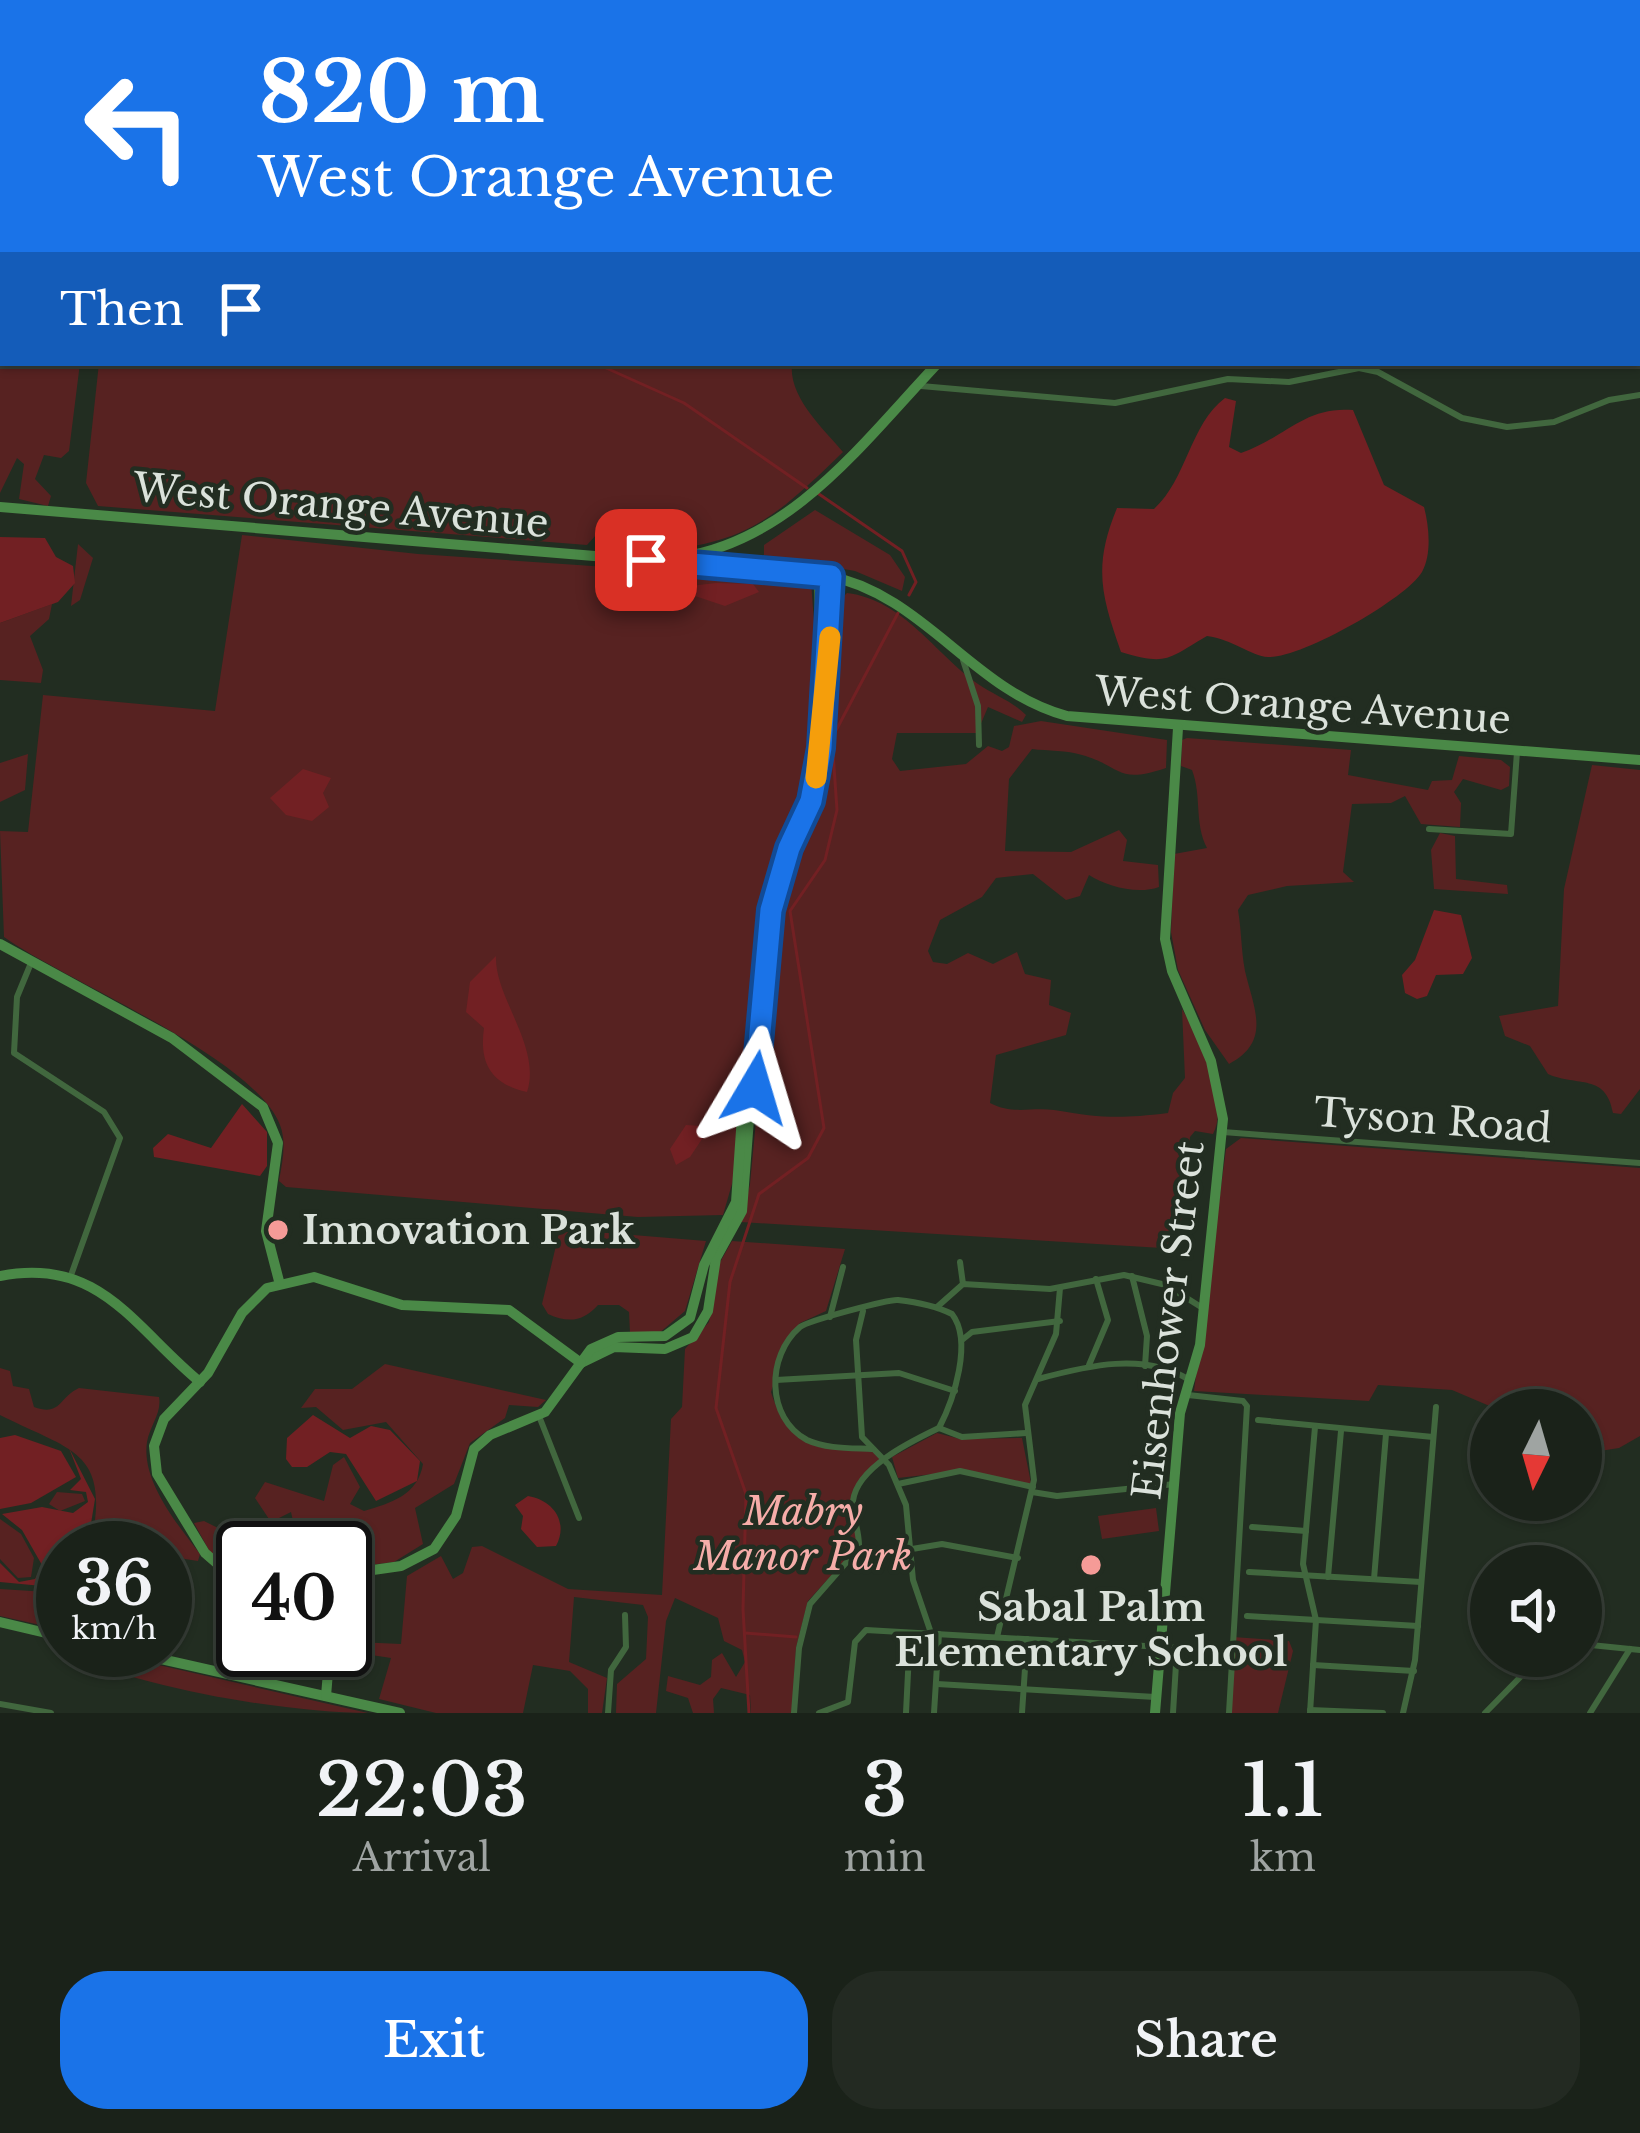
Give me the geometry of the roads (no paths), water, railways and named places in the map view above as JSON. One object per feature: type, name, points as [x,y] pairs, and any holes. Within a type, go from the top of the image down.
[{"type":"street","points":[[730,567],[732,550],[740,542],[808,497],[935,366]]},
{"type":"street","points":[[917,385],[1115,403],[1228,379],[1289,382],[1359,368],[1378,372],[1462,418],[1507,427],[1554,422],[1609,400],[1640,395]]},
{"type":"street","name":"West Orange Avenue","points":[[0,508],[825,575],[900,602],[1003,689],[1053,712],[1178,728],[1640,760]]},
{"type":"street","points":[[646,560],[740,542]]},
{"type":"street","points":[[372,1571],[400,1567],[431,1551],[453,1524],[474,1449],[490,1435],[539,1416],[581,1363],[619,1346],[666,1342],[694,1311],[704,1265],[736,1202],[742,1116],[761,1017],[770,916],[787,837],[806,786],[819,710],[825,575]]},
{"type":"street","points":[[962,656],[978,706],[980,745]]},
{"type":"street","name":"Eisenhower Street","points":[[1155,1713],[1180,1413],[1191,1389],[1204,1310],[1222,1132],[1215,1075],[1172,971],[1165,940],[1178,728]]},
{"type":"street","points":[[1429,829],[1511,834],[1517,751]]},
{"type":"street","points":[[0,944],[184,1045],[270,1116],[278,1150],[266,1240],[279,1282]]},
{"type":"street","points":[[32,960],[17,997],[14,1053],[104,1112],[120,1138],[70,1278]]},
{"type":"street","name":"Tyson Road","points":[[1222,1132],[1640,1163]]},
{"type":"street","points":[[960,1262],[963,1284]]},
{"type":"street","points":[[830,1317],[843,1267]]},
{"type":"street","points":[[0,1276],[34,1272],[70,1278],[120,1303],[200,1382]]},
{"type":"street","points":[[1132,1276],[1147,1336],[1145,1366]]},
{"type":"street","points":[[937,1307],[963,1284],[1060,1288],[1095,1277],[1132,1276],[1166,1285],[1204,1310]]},
{"type":"street","points":[[1089,1365],[1108,1320],[1095,1277]]},
{"type":"street","points":[[216,1565],[154,1462],[159,1427],[200,1382],[249,1303],[279,1282],[323,1279],[373,1299],[415,1307],[509,1310],[581,1363]]},
{"type":"street","points":[[997,1637],[1018,1558],[1019,1529],[1032,1490],[1024,1405],[1060,1322],[1060,1288]]},
{"type":"street","points":[[794,1713],[799,1648],[810,1604],[856,1554],[854,1494],[886,1460],[939,1427],[955,1390],[962,1340],[957,1318],[937,1307],[896,1299],[830,1317],[796,1331],[781,1354],[776,1380],[779,1409],[801,1436],[818,1444],[872,1449]]},
{"type":"street","points":[[863,1311],[856,1340],[860,1424],[864,1444],[886,1460],[898,1484],[912,1550],[913,1580],[935,1634],[934,1713]]},
{"type":"street","points":[[962,1340],[972,1332],[1060,1322]]},
{"type":"street","points":[[1038,1379],[1089,1365],[1145,1366],[1191,1389],[1243,1401],[1247,1406],[1229,1713]]},
{"type":"street","points":[[776,1380],[899,1373],[955,1390]]},
{"type":"street","points":[[1403,1713],[1414,1671],[1436,1408]]},
{"type":"street","points":[[539,1416],[579,1519]]},
{"type":"street","points":[[1258,1420],[1433,1437]]},
{"type":"street","points":[[939,1427],[962,1436],[1026,1433]]},
{"type":"street","points":[[1315,1427],[1303,1575],[1316,1620],[1310,1711],[1383,1713]]},
{"type":"street","points":[[1328,1577],[1341,1431]]},
{"type":"street","points":[[1374,1580],[1386,1433]]},
{"type":"street","points":[[898,1484],[960,1471],[1057,1496],[1097,1487],[1175,1484]]},
{"type":"street","points":[[1252,1527],[1306,1531]]},
{"type":"street","points":[[912,1550],[942,1544],[1018,1558]]},
{"type":"street","points":[[1249,1571],[1421,1582]]},
{"type":"street","points":[[608,1713],[611,1670],[625,1651],[625,1615]]},
{"type":"street","points":[[1247,1616],[1418,1626]]},
{"type":"street","points":[[0,1622],[36,1631]]},
{"type":"street","points":[[819,1713],[848,1702],[860,1632],[1232,1651]]},
{"type":"street","points":[[906,1713],[910,1632]]},
{"type":"street","points":[[1022,1713],[1027,1639]]},
{"type":"street","points":[[1602,1646],[1640,1650]]},
{"type":"street","points":[[1173,1713],[1177,1648]]},
{"type":"street","points":[[1590,1713],[1630,1649]]},
{"type":"street","points":[[1313,1665],[1414,1671]]},
{"type":"street","points":[[192,1666],[400,1713]]},
{"type":"street","points":[[326,1696],[328,1677]]},
{"type":"street","points":[[1485,1713],[1520,1677]]},
{"type":"street","points":[[937,1684],[1156,1697]]},
{"type":"street","points":[[0,1703],[51,1713]]},
{"type":"waterway","points":[[602,366],[684,403],[807,488]]},
{"type":"waterway","points":[[816,492],[902,551],[916,582],[909,595]]},
{"type":"waterway","points":[[749,1713],[743,1609],[746,1494],[716,1408],[730,1282],[759,1194],[808,1158],[824,1128],[790,911],[825,860],[837,810],[832,738],[898,613]]},
{"type":"waterway","points":[[745,1633],[796,1637]]},
{"type":"place","name":"Innovation Park","points":[[278,1230]]},
{"type":"place","name":"Sabal Palm Elementary School","points":[[1091,1565]]},
{"type":"park label","name":"Mabry Manor Park","points":[[803,1534]]}]
